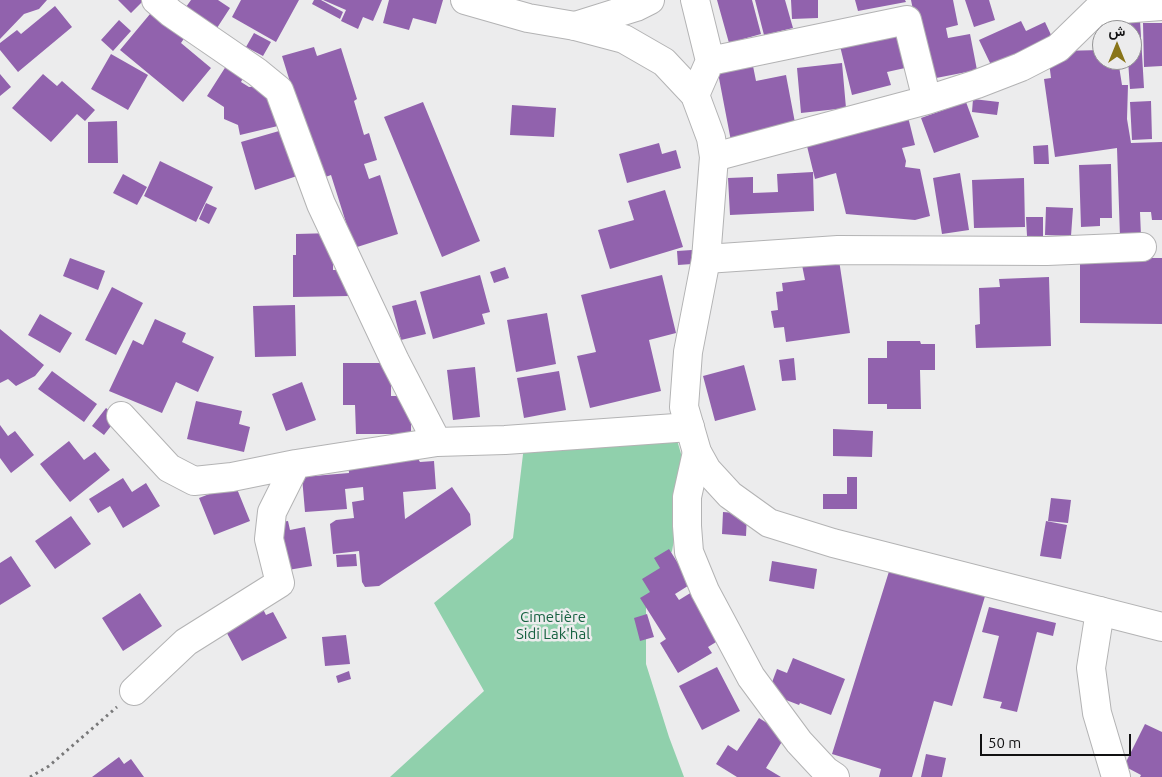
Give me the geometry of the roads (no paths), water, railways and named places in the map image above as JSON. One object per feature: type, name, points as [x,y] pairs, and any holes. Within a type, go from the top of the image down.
[{"type":"street","points":[[156,0],[171,13],[257,72],[279,90],[321,204],[395,361],[437,442]]},
{"type":"street","points":[[465,0],[528,18],[575,26],[624,39],[664,62],[695,95],[711,138],[714,157],[706,259],[688,352],[684,407],[706,470],[730,495],[769,522],[834,543],[1162,627]]},
{"type":"street","points":[[575,26],[636,7],[650,0]]},
{"type":"street","points":[[695,0],[710,61],[695,95]]},
{"type":"street","points":[[714,157],[927,100],[977,84],[1058,48],[1096,11],[1162,6]]},
{"type":"street","points":[[710,61],[907,20],[927,100]]},
{"type":"street","points":[[706,259],[838,250],[1047,251],[1142,247]]},
{"type":"street","points":[[121,416],[169,468],[194,481],[232,477],[296,464],[437,442],[694,440]]},
{"type":"street","points":[[694,440],[687,497],[687,526],[689,552],[705,591],[751,677],[799,742],[826,771],[835,777]]},
{"type":"street","points":[[134,691],[186,642],[280,583],[269,539],[272,512],[296,464]]},
{"type":"street","points":[[1100,611],[1091,668],[1097,713],[1116,777]]},
{"type":"park label","name":"Cimetière Sidi Lak'hal","points":[[553,626]]}]
